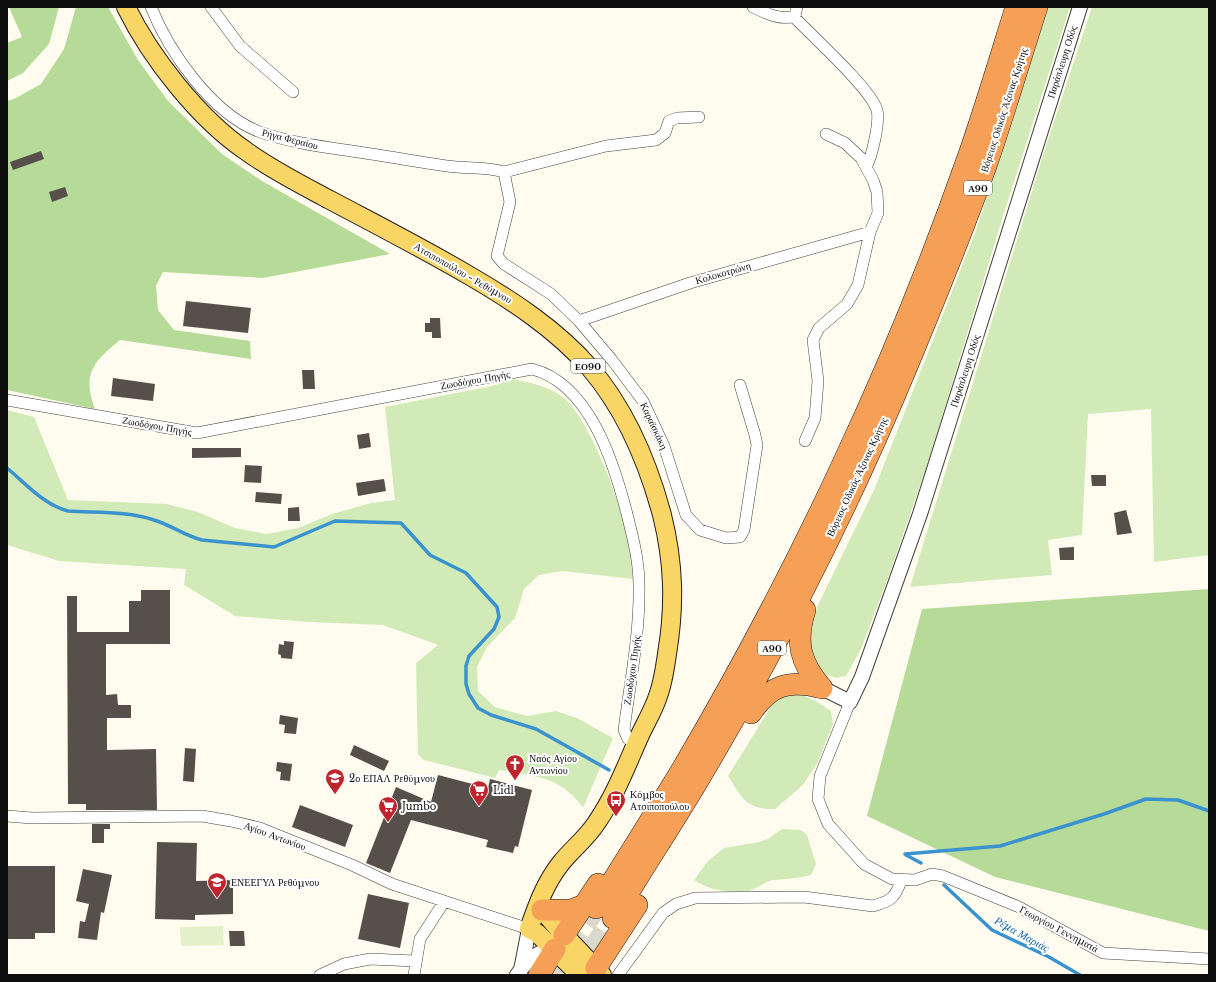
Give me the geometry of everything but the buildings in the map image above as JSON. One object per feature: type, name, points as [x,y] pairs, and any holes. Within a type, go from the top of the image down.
[{"type":"highway","name":"Βόρειος Οδικός Άξονας Κρήτης","points":[[603,916],[696,783],[772,647],[838,518],[899,361],[932,254],[968,159],[1016,7]]},
{"type":"highway","name":"Βόρειος Οδικός Άξονας Κρήτης","points":[[899,361],[951,260],[986,164],[1037,7]]},
{"type":"highway","points":[[526,973],[559,942],[603,916],[704,799],[805,610],[844,533],[874,467],[890,427],[899,361]]},
{"type":"highway","points":[[595,974],[603,916],[653,797],[714,692],[774,578],[857,410],[899,361]]},
{"type":"highway","points":[[805,610],[800,626],[800,643],[802,654],[811,676],[822,688]]},
{"type":"highway","points":[[751,713],[760,699],[789,684],[806,684],[822,688]]},
{"type":"highway","points":[[540,908],[571,910],[603,916]]},
{"type":"main road","name":"Ατσιποπούλου - Ρεθύμνου","points":[[126,7],[139,33],[156,59],[212,122],[243,150],[272,169],[448,263],[511,300],[552,332],[590,367],[618,406],[643,459],[657,498],[669,544],[673,586],[671,627],[659,696],[598,822],[582,842],[560,865],[544,889],[540,908],[529,929]]},
{"type":"main road","points":[[540,908],[559,942],[595,974]]},
{"type":"main road","points":[[529,929],[559,942]]},
{"type":"street","name":"Ρήγα Φεραίου","points":[[151,7],[156,21],[186,72],[229,114],[259,131],[300,144],[450,166],[489,167],[504,172]]},
{"type":"street","points":[[211,7],[240,46],[293,92]]},
{"type":"street","points":[[753,7],[786,18],[795,13],[869,94],[877,111],[877,124],[870,161],[866,167]]},
{"type":"street","name":"Παράπλευρη Οδός","points":[[850,702],[862,676],[920,514],[1080,7]]},
{"type":"street","points":[[504,172],[606,146],[656,140],[665,133],[669,121],[677,118],[700,117]]},
{"type":"street","points":[[806,441],[816,418],[818,381],[813,340],[818,328],[847,304],[858,285],[870,232],[878,213],[879,205],[873,180],[861,158],[845,143],[826,134]]},
{"type":"street","name":"Καραϊσκάκη","points":[[504,172],[510,202],[497,256],[504,264],[551,294],[579,321],[612,360],[643,401],[664,446],[686,515],[700,530],[733,539],[740,537],[744,530],[757,445],[740,385]]},
{"type":"street","name":"Κολοκοτρώνη","points":[[579,321],[690,283],[870,232]]},
{"type":"street","name":"Ζωοδόχου Πηγής","points":[[7,400],[197,433],[277,416],[532,369],[548,375],[566,388],[593,423],[603,442],[618,483],[635,545],[639,585],[638,625],[624,730],[628,739],[636,744]]},
{"type":"street","points":[[618,975],[663,912],[676,904],[695,898],[804,897],[873,906],[884,903],[896,895],[901,881],[892,879],[864,864],[828,824],[818,799],[820,776],[850,702],[822,688]]},
{"type":"street","name":"Αγίου Αντωνίου","points":[[7,816],[32,818],[202,816],[231,820],[260,828],[352,865],[392,884],[444,902],[506,920],[529,929]]},
{"type":"street","name":"Γεωργίου Γεννηματά","points":[[901,881],[915,880],[932,874],[943,876],[1019,907],[1103,953],[1209,959]]},
{"type":"street","points":[[414,975],[415,961],[420,939],[444,902]]},
{"type":"street","points":[[526,973],[529,929]]},
{"type":"street","points":[[320,975],[344,964],[370,959],[415,961]]},
{"type":"green space","points":[[9,7],[59,7],[49,44],[23,73],[7,81],[7,43],[22,37]]},
{"type":"green space","points":[[76,7],[108,7],[138,60],[168,101],[222,154],[262,181],[390,254],[263,278],[163,272],[156,286],[158,310],[174,330],[250,341],[251,359],[120,340],[103,355],[92,370],[90,387],[91,397],[95,409],[7,390],[7,101],[14,99],[41,84],[64,49]]},
{"type":"green space","points":[[1047,7],[1070,7],[1003,216],[929,460],[888,578],[861,649],[846,676],[836,678],[826,675],[816,668],[808,635],[817,607],[874,490],[975,233],[1027,77]]},
{"type":"green space","points":[[1092,7],[1209,7],[1209,555],[1154,562],[1151,409],[1088,414],[1082,535],[1048,540],[1052,575],[910,587],[1044,152]]},
{"type":"green space","points":[[513,379],[540,386],[552,391],[564,398],[574,409],[593,442],[611,482],[628,540],[633,579],[562,571],[539,575],[524,589],[515,618],[487,647],[477,667],[478,691],[495,707],[527,716],[556,711],[577,718],[613,738],[583,808],[575,797],[566,789],[546,779],[499,770],[495,778],[424,760],[418,755],[416,663],[438,645],[383,625],[308,622],[235,616],[184,585],[186,569],[59,561],[7,545],[7,410],[34,417],[68,500],[167,504],[198,512],[235,528],[266,534],[298,528],[332,514],[371,503],[395,500],[385,407],[492,386]]},
{"type":"green space","points":[[1209,589],[1209,931],[995,877],[867,816],[922,609]]},
{"type":"green space","points":[[797,693],[816,701],[831,711],[833,724],[818,762],[803,785],[775,809],[765,809],[751,805],[742,797],[728,776],[774,702],[786,694]]},
{"type":"green space","points":[[782,829],[801,830],[807,835],[816,864],[811,875],[771,881],[751,890],[741,892],[713,889],[694,880],[708,861],[724,848],[759,842],[768,839]]},
{"type":"green space","points":[[223,926],[224,945],[181,946],[180,927]]},
{"type":"waterway","points":[[7,468],[35,493],[59,508],[68,511],[111,513],[144,517],[160,522],[202,540],[274,547],[335,521],[401,523],[430,555],[466,573],[497,607],[499,617],[494,629],[469,656],[466,666],[466,684],[469,694],[478,708],[491,715],[536,729],[609,770]]},
{"type":"waterway","points":[[905,854],[1000,846],[1104,814],[1146,799],[1178,800],[1209,811]]},
{"type":"waterway","name":"Ρέμα Μαριάς","points":[[906,855],[921,863]]},
{"type":"waterway","name":"Ρέμα Μαριάς","points":[[944,885],[992,930],[1049,957],[1080,975]]},
{"type":"tunnel","points":[[551,975],[596,908]]},
{"type":"tunnel","points":[[575,975],[613,918]]},
{"type":"place","name":"Ναός Αγίου Αντωνίου","points":[[515,781]]},
{"type":"place","name":"2ο ΕΠΑΛ Ρεθύμνου","points":[[335,795]]},
{"type":"place","name":"Lidl","points":[[479,807]]},
{"type":"place","name":"Κόμβος Ατσιποπούλου","points":[[616,817]]},
{"type":"place","name":"Jumbo","points":[[388,823]]},
{"type":"place","name":"ΕΝΕΕΓΥΛ Ρεθύμνου","points":[[217,899]]}]
